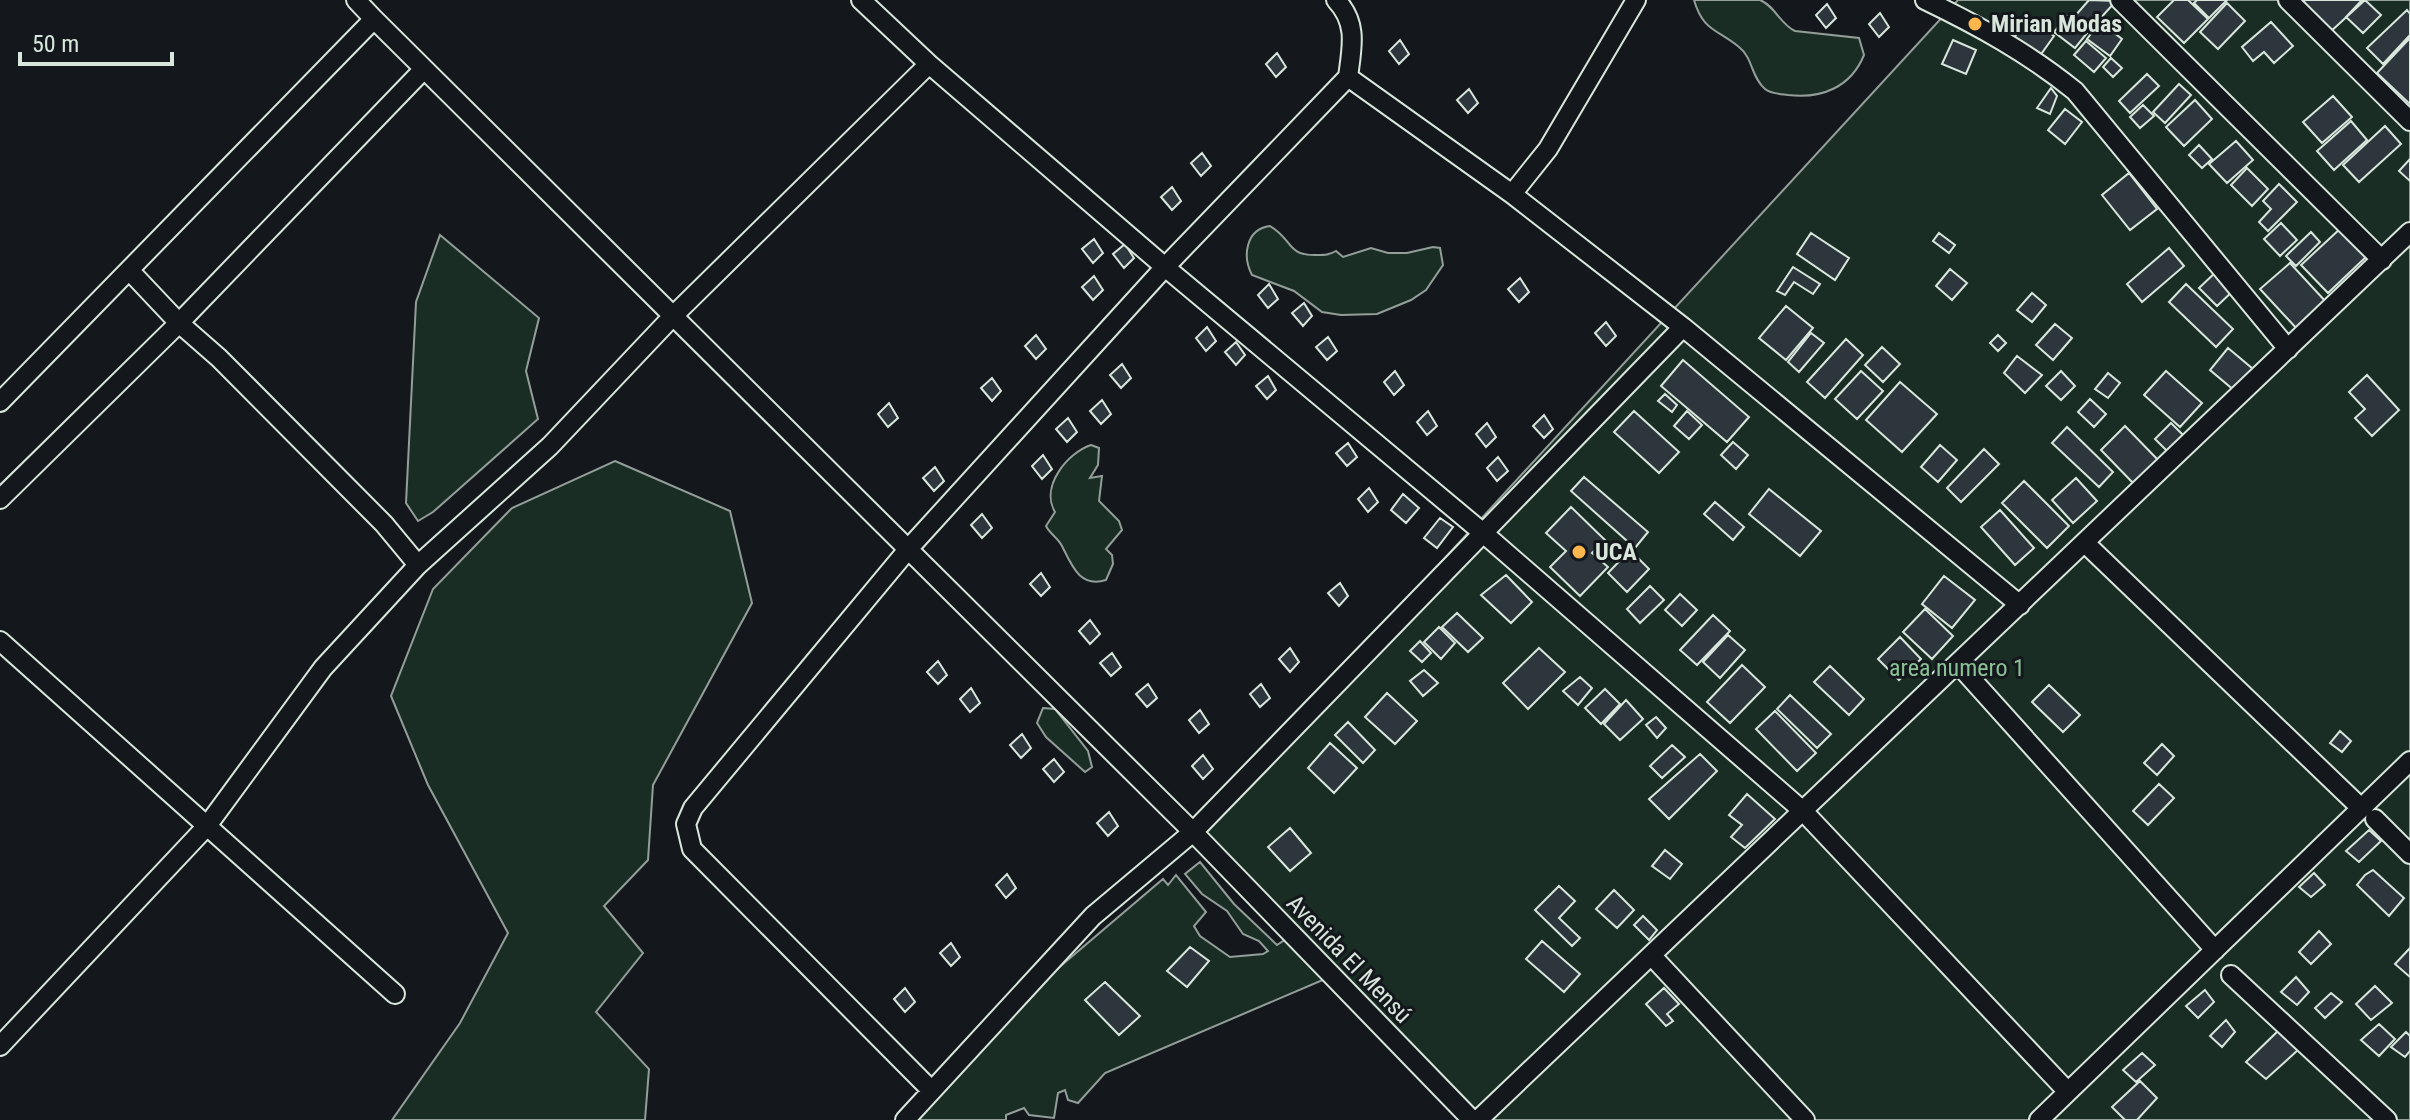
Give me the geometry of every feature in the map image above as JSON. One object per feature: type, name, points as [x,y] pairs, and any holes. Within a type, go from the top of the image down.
[{"type":"street","name":"Avenida El Mensú","points":[[356,0],[1193,832],[1472,1120]]},
{"type":"street","points":[[861,0],[929,64],[1165,267],[1482,532],[1803,811],[2068,1092]]},
{"type":"street","points":[[931,1090],[692,849],[686,824],[693,808],[908,550],[1165,267],[1348,77],[1354,33],[1345,9],[1336,0]]},
{"type":"street","points":[[1512,194],[1548,149],[1636,0]]},
{"type":"street","points":[[1925,0],[2010,43],[2075,91],[2288,349]]},
{"type":"street","points":[[2120,0],[2382,260]]},
{"type":"street","points":[[2288,0],[2410,121]]},
{"type":"street","points":[[0,402],[374,19]]},
{"type":"street","points":[[0,1046],[207,826],[323,668],[418,565],[550,446],[673,316],[929,64]]},
{"type":"street","points":[[0,499],[179,323],[424,69]]},
{"type":"street","points":[[1348,77],[1512,194],[1683,327],[2020,605]]},
{"type":"street","points":[[1478,1120],[2410,232]]},
{"type":"street","points":[[129,270],[373,513],[418,565]]},
{"type":"street","points":[[905,1120],[1093,916],[1193,832],[1683,327]]},
{"type":"street","points":[[2085,543],[2410,854]]},
{"type":"street","points":[[0,641],[395,994]]},
{"type":"street","points":[[1958,664],[2215,950]]},
{"type":"street","points":[[2039,1120],[2215,950],[2368,814],[2410,761]]},
{"type":"street","points":[[1651,955],[1805,1120]]},
{"type":"street","points":[[2231,975],[2387,1120]]},
{"type":"green space","points":[[1694,0],[1760,0],[1795,31],[1859,38],[1864,55],[1843,83],[1824,93],[1800,96],[1770,92],[1760,84],[1744,51],[1706,24]]},
{"type":"green space","name":"area numero 1","points":[[1958,0],[2410,0],[2410,1120],[1472,1120],[1332,976],[1105,1073],[1078,1103],[1068,1100],[1065,1090],[1058,1093],[1054,1118],[1029,1115],[1024,1108],[1006,1115],[1006,1120],[917,1120],[949,1067],[1036,987],[1163,879],[1168,885],[1176,875],[1206,912],[1194,926],[1200,936],[1230,957],[1268,951],[1259,941],[1243,934],[1227,911],[1202,894],[1185,874],[1200,862],[1234,904],[1277,945],[1292,935],[1193,832]]},
{"type":"green space","points":[[1270,226],[1295,250],[1307,255],[1325,255],[1336,251],[1343,257],[1371,248],[1388,253],[1407,253],[1433,247],[1440,248],[1443,265],[1426,290],[1377,314],[1322,312],[1294,291],[1252,275],[1247,260],[1248,244],[1256,232]]},
{"type":"green space","points":[[440,235],[539,318],[526,371],[538,419],[433,512],[418,521],[406,503],[416,302]]},
{"type":"green space","points":[[1091,445],[1099,448],[1098,465],[1090,478],[1102,476],[1099,501],[1119,521],[1122,530],[1106,549],[1112,555],[1113,564],[1106,580],[1097,582],[1078,574],[1046,526],[1055,512],[1051,492],[1058,472],[1073,455]]},
{"type":"green space","points":[[615,461],[730,511],[752,603],[653,785],[648,860],[604,906],[643,953],[596,1012],[649,1069],[645,1120],[392,1120],[460,1023],[508,933],[428,785],[391,696],[433,589],[512,508]]},
{"type":"green space","points":[[1043,708],[1055,709],[1088,751],[1092,767],[1085,772],[1046,737],[1037,723]]},
{"type":"building","points":[[2089,0],[2116,1],[2090,30],[2075,16]]},
{"type":"building","points":[[2174,0],[2188,0],[2208,19],[2184,43],[2157,17]]},
{"type":"building","points":[[2197,0],[2227,0],[2209,18],[2194,3]]},
{"type":"building","points":[[2305,0],[2365,0],[2329,33],[2302,3]]},
{"type":"building","points":[[2362,0],[2381,15],[2363,33],[2346,17]]},
{"type":"building","points":[[2227,3],[2245,21],[2218,49],[2200,32]]},
{"type":"building","points":[[1827,4],[1836,18],[1826,28],[1816,15]]},
{"type":"building","points":[[2407,10],[2410,14],[2410,35],[2383,64],[2367,48]]},
{"type":"building","points":[[1880,13],[1889,27],[1879,37],[1869,24]]},
{"type":"building","points":[[2067,16],[2088,32],[2075,48],[2054,32]]},
{"type":"building","points":[[2029,18],[2054,36],[2039,57],[2013,39]]},
{"type":"building","points":[[2100,22],[2122,39],[2110,56],[2087,39]]},
{"type":"building","points":[[2271,22],[2293,46],[2274,63],[2264,52],[2253,61],[2242,47]]},
{"type":"building","points":[[2410,38],[2410,104],[2377,73]]},
{"type":"building","points":[[1400,40],[1409,54],[1399,64],[1389,51]]},
{"type":"building","points":[[1953,40],[1976,50],[1966,74],[1942,64]]},
{"type":"building","points":[[2086,41],[2106,58],[2094,72],[2074,55]]},
{"type":"building","points":[[1277,53],[1286,67],[1276,77],[1266,64]]},
{"type":"building","points":[[2111,58],[2122,68],[2113,77],[2103,67]]},
{"type":"building","points":[[2147,74],[2159,86],[2130,113],[2119,101]]},
{"type":"building","points":[[2179,84],[2191,95],[2165,123],[2153,112]]},
{"type":"building","points":[[2051,88],[2057,96],[2050,114],[2037,108]]},
{"type":"building","points":[[1469,89],[1478,103],[1468,113],[1457,100]]},
{"type":"building","points":[[2333,96],[2352,117],[2322,143],[2303,122]]},
{"type":"building","points":[[2195,100],[2212,119],[2184,146],[2166,127]]},
{"type":"building","points":[[2143,105],[2154,116],[2140,128],[2130,117]]},
{"type":"building","points":[[2065,109],[2082,122],[2065,144],[2048,130]]},
{"type":"building","points":[[2351,121],[2367,140],[2334,170],[2317,151]]},
{"type":"building","points":[[2385,126],[2401,144],[2359,182],[2343,165]]},
{"type":"building","points":[[2236,141],[2253,160],[2227,183],[2209,164]]},
{"type":"building","points":[[2199,145],[2212,159],[2202,168],[2189,155]]},
{"type":"building","points":[[1202,153],[1211,166],[1201,176],[1191,163]]},
{"type":"building","points":[[2410,159],[2410,181],[2399,171]]},
{"type":"building","points":[[2247,168],[2268,189],[2252,206],[2231,185]]},
{"type":"building","points":[[2129,173],[2157,209],[2130,230],[2102,195]]},
{"type":"building","points":[[2279,184],[2297,202],[2268,231],[2259,222],[2271,209],[2263,201]]},
{"type":"building","points":[[1172,187],[1181,201],[1172,210],[1161,197]]},
{"type":"building","points":[[2281,223],[2297,240],[2280,256],[2264,239]]},
{"type":"building","points":[[2341,228],[2367,256],[2328,293],[2301,265]]},
{"type":"building","points":[[2311,232],[2320,242],[2296,266],[2286,256]]},
{"type":"building","points":[[1811,233],[1849,258],[1835,280],[1797,254]]},
{"type":"building","points":[[1939,233],[1955,245],[1949,253],[1933,241]]},
{"type":"building","points":[[1094,239],[1103,253],[1093,263],[1082,249]]},
{"type":"building","points":[[1125,244],[1134,258],[1124,268],[1113,254]]},
{"type":"building","points":[[2169,248],[2184,266],[2142,302],[2127,284]]},
{"type":"building","points":[[2290,263],[2327,303],[2298,330],[2260,289]]},
{"type":"building","points":[[1793,267],[1820,284],[1813,294],[1794,282],[1785,295],[1777,291]]},
{"type":"building","points":[[1950,269],[1967,283],[1952,300],[1936,286]]},
{"type":"building","points":[[2217,271],[2235,289],[2217,306],[2199,288]]},
{"type":"building","points":[[1094,276],[1103,290],[1093,300],[1082,287]]},
{"type":"building","points":[[1520,278],[1529,292],[1519,302],[1508,289]]},
{"type":"building","points":[[1269,284],[1278,299],[1268,308],[1258,295]]},
{"type":"building","points":[[2186,284],[2233,329],[2216,347],[2169,302]]},
{"type":"building","points":[[2032,293],[2046,305],[2032,322],[2017,310]]},
{"type":"building","points":[[1304,303],[1312,316],[1303,326],[1292,313]]},
{"type":"building","points":[[1786,306],[1813,328],[1786,360],[1759,338]]},
{"type":"building","points":[[1606,322],[1616,336],[1606,346],[1595,333]]},
{"type":"building","points":[[2055,324],[2072,338],[2053,360],[2036,345]]},
{"type":"building","points":[[1207,327],[1216,341],[1206,351],[1196,338]]},
{"type":"building","points":[[1811,333],[1824,343],[1799,372],[1788,362]]},
{"type":"building","points":[[1036,335],[1046,349],[1036,359],[1025,346]]},
{"type":"building","points":[[1998,335],[2006,343],[1998,351],[1990,343]]},
{"type":"building","points":[[1328,337],[1337,351],[1327,360],[1316,347]]},
{"type":"building","points":[[1846,339],[1863,355],[1825,398],[1807,382]]},
{"type":"building","points":[[1236,342],[1245,355],[1236,365],[1225,352]]},
{"type":"building","points":[[1882,347],[1900,364],[1883,382],[1865,365]]},
{"type":"building","points":[[2228,348],[2253,369],[2235,391],[2210,370]]},
{"type":"building","points":[[2017,356],[2042,375],[2025,393],[2004,373]]},
{"type":"building","points":[[1683,360],[1749,417],[1727,442],[1661,386]]},
{"type":"building","points":[[1122,364],[1131,378],[1121,388],[1110,375]]},
{"type":"building","points":[[1395,371],[1404,385],[1394,395],[1384,382]]},
{"type":"building","points":[[1861,371],[1883,391],[1857,419],[1835,399]]},
{"type":"building","points":[[2061,371],[2075,386],[2061,400],[2046,386]]},
{"type":"building","points":[[2166,371],[2202,403],[2180,427],[2144,395]]},
{"type":"building","points":[[2108,373],[2120,383],[2108,398],[2095,389]]},
{"type":"building","points":[[2367,375],[2399,410],[2372,436],[2355,418],[2365,409],[2349,392]]},
{"type":"building","points":[[1268,376],[1276,390],[1267,399],[1256,386]]},
{"type":"building","points":[[992,378],[1001,391],[992,401],[981,388]]},
{"type":"building","points":[[1900,382],[1937,414],[1902,452],[1866,420]]},
{"type":"building","points":[[1665,394],[1677,405],[1672,412],[1658,401]]},
{"type":"building","points":[[2090,399],[2106,414],[2094,427],[2078,412]]},
{"type":"building","points":[[1102,400],[1111,414],[1101,424],[1090,411]]},
{"type":"building","points":[[889,403],[898,418],[888,427],[878,414]]},
{"type":"building","points":[[1428,411],[1437,426],[1427,435],[1417,422]]},
{"type":"building","name":"UCA","points":[[1634,411],[1679,452],[1659,473],[1614,432]]},
{"type":"building","points":[[1687,411],[1702,425],[1689,439],[1674,426]]},
{"type":"building","points":[[1544,415],[1553,429],[1544,438],[1533,426]]},
{"type":"building","points":[[1068,418],[1077,432],[1067,442],[1056,429]]},
{"type":"building","points":[[1487,423],[1496,437],[1486,447],[1476,434]]},
{"type":"building","points":[[2171,423],[2185,437],[2167,451],[2155,439]]},
{"type":"building","points":[[2125,426],[2160,462],[2135,485],[2101,450]]},
{"type":"building","points":[[2067,427],[2113,472],[2099,487],[2052,443]]},
{"type":"building","points":[[1733,442],[1748,455],[1736,469],[1721,455]]},
{"type":"building","points":[[1348,443],[1357,457],[1347,466],[1336,453]]},
{"type":"building","points":[[1940,445],[1957,460],[1938,482],[1921,467]]},
{"type":"building","points":[[1984,449],[1999,464],[1961,502],[1947,488]]},
{"type":"building","points":[[1043,455],[1052,469],[1042,479],[1032,466]]},
{"type":"building","points":[[1498,457],[1508,471],[1497,481],[1487,468]]},
{"type":"building","points":[[935,467],[944,481],[934,491],[923,478]]},
{"type":"building","name":"UCA","points":[[1584,477],[1648,532],[1635,548],[1571,491]]},
{"type":"building","points":[[2076,478],[2097,501],[2073,523],[2052,500]]},
{"type":"building","points":[[2024,481],[2069,526],[2047,548],[2002,503]]},
{"type":"building","points":[[1369,488],[1378,502],[1368,512],[1358,499]]},
{"type":"building","points":[[1769,489],[1821,531],[1800,556],[1749,514]]},
{"type":"building","points":[[1403,494],[1419,508],[1406,523],[1391,510]]},
{"type":"building","name":"UCA","points":[[1715,502],[1744,527],[1733,540],[1704,514]]},
{"type":"building","name":"UCA","points":[[1571,507],[1605,540],[1592,553],[1608,567],[1580,596],[1550,567],[1566,551],[1546,533]]},
{"type":"building","points":[[2000,510],[2034,548],[2015,565],[1981,527]]},
{"type":"building","points":[[982,514],[992,528],[982,538],[971,525]]},
{"type":"building","points":[[1440,518],[1453,527],[1437,548],[1424,538]]},
{"type":"building","name":"UCA","points":[[1630,550],[1649,569],[1627,592],[1608,573]]},
{"type":"building","points":[[1041,573],[1050,587],[1041,596],[1030,584]]},
{"type":"building","points":[[1506,575],[1532,602],[1511,623],[1481,595]]},
{"type":"building","points":[[1944,576],[1975,600],[1952,628],[1922,604]]},
{"type":"building","points":[[1340,583],[1348,596],[1339,606],[1328,593]]},
{"type":"building","name":"UCA","points":[[1650,586],[1664,600],[1640,623],[1627,609]]},
{"type":"building","name":"UCA","points":[[1680,594],[1697,610],[1682,626],[1665,610]]},
{"type":"building","points":[[1925,609],[1953,636],[1932,659],[1903,632]]},
{"type":"building","points":[[1457,613],[1483,638],[1468,652],[1442,627]]},
{"type":"building","points":[[1713,615],[1730,631],[1697,665],[1680,650]]},
{"type":"building","points":[[1090,620],[1100,634],[1090,644],[1079,631]]},
{"type":"building","points":[[1439,627],[1455,643],[1441,659],[1424,642]]},
{"type":"building","points":[[1728,635],[1745,650],[1720,678],[1703,662]]},
{"type":"building","points":[[1900,637],[1921,659],[1899,680],[1878,659]]},
{"type":"building","points":[[1420,641],[1431,653],[1422,662],[1410,651]]},
{"type":"building","points":[[1290,648],[1299,662],[1290,672],[1279,659]]},
{"type":"building","points":[[1539,648],[1565,672],[1528,709],[1503,683]]},
{"type":"building","points":[[1112,653],[1121,667],[1111,676],[1100,663]]},
{"type":"building","points":[[938,661],[947,675],[938,684],[927,672]]},
{"type":"building","points":[[1742,665],[1765,687],[1730,723],[1707,702]]},
{"type":"building","points":[[1830,666],[1864,699],[1849,715],[1814,682]]},
{"type":"building","points":[[1424,670],[1438,683],[1423,696],[1410,681]]},
{"type":"building","points":[[1580,677],[1592,688],[1578,705],[1563,691]]},
{"type":"building","points":[[1148,684],[1157,698],[1147,707],[1136,694]]},
{"type":"building","points":[[1261,684],[1270,698],[1260,707],[1250,694]]},
{"type":"building","points":[[2049,685],[2080,715],[2063,732],[2032,702]]},
{"type":"building","points":[[971,688],[980,703],[970,712],[960,699]]},
{"type":"building","points":[[1605,689],[1620,704],[1601,724],[1585,708]]},
{"type":"building","points":[[1387,693],[1417,721],[1395,744],[1365,717]]},
{"type":"building","points":[[1790,695],[1831,734],[1817,748],[1777,709]]},
{"type":"building","points":[[1626,700],[1643,719],[1620,740],[1604,724]]},
{"type":"building","points":[[1200,710],[1209,724],[1199,733],[1189,720]]},
{"type":"building","points":[[1775,711],[1816,753],[1797,771],[1756,729]]},
{"type":"building","points":[[1656,717],[1666,728],[1657,738],[1646,725]]},
{"type":"building","points":[[1348,722],[1375,750],[1363,763],[1335,735]]},
{"type":"building","points":[[2340,731],[2351,741],[2342,752],[2330,743]]},
{"type":"building","points":[[1022,734],[1031,748],[1021,758],[1010,745]]},
{"type":"building","points":[[1330,743],[1357,768],[1334,793],[1308,768]]},
{"type":"building","points":[[2162,744],[2174,756],[2157,775],[2144,763]]},
{"type":"building","points":[[1672,745],[1685,757],[1662,778],[1650,766]]},
{"type":"building","points":[[1700,754],[1717,771],[1669,819],[1649,799]]},
{"type":"building","points":[[1203,755],[1213,769],[1203,779],[1192,766]]},
{"type":"building","points":[[1054,759],[1064,772],[1054,782],[1043,769]]},
{"type":"building","points":[[2159,784],[2174,798],[2148,825],[2133,811]]},
{"type":"building","points":[[1747,794],[1775,819],[1745,848],[1731,837],[1742,825],[1729,815]]},
{"type":"building","points":[[1109,812],[1118,826],[1108,836],[1097,823]]},
{"type":"building","points":[[1290,828],[1311,853],[1290,871],[1268,847]]},
{"type":"building","points":[[2369,830],[2381,841],[2359,862],[2346,851]]},
{"type":"building","points":[[1665,850],[1682,864],[1670,879],[1652,866]]},
{"type":"building","points":[[2373,870],[2404,898],[2389,916],[2357,885]]},
{"type":"building","points":[[2314,873],[2325,885],[2311,897],[2299,887]]},
{"type":"building","points":[[1007,874],[1016,888],[1006,898],[996,885]]},
{"type":"building","points":[[1559,886],[1575,901],[1559,918],[1580,938],[1572,946],[1535,910]]},
{"type":"building","points":[[1614,890],[1634,910],[1617,928],[1596,909]]},
{"type":"building","points":[[1643,916],[1657,930],[1649,940],[1634,925]]},
{"type":"building","points":[[2319,931],[2331,944],[2311,964],[2299,952]]},
{"type":"building","points":[[1542,941],[1580,974],[1564,992],[1526,959]]},
{"type":"building","points":[[951,943],[960,957],[951,966],[940,953]]},
{"type":"building","points":[[1190,947],[1209,961],[1187,987],[1167,971]]},
{"type":"building","points":[[2410,948],[2410,977],[2395,964]]},
{"type":"building","points":[[2296,977],[2309,992],[2297,1005],[2281,992]]},
{"type":"building","points":[[1105,982],[1140,1016],[1119,1035],[1085,1000]]},
{"type":"building","points":[[2375,986],[2392,1003],[2371,1020],[2356,1004]]},
{"type":"building","points":[[905,988],[915,1002],[905,1012],[894,999]]},
{"type":"building","points":[[1664,988],[1679,1004],[1667,1014],[1673,1021],[1666,1026],[1646,1004]]},
{"type":"building","points":[[2205,990],[2214,1002],[2198,1018],[2186,1006]]},
{"type":"building","points":[[2331,993],[2342,1002],[2325,1018],[2315,1008]]},
{"type":"building","points":[[2226,1020],[2235,1032],[2222,1047],[2210,1036]]},
{"type":"building","points":[[2379,1024],[2395,1039],[2379,1056],[2361,1040]]},
{"type":"building","points":[[2278,1031],[2298,1050],[2266,1079],[2246,1062]]},
{"type":"building","points":[[2406,1032],[2410,1036],[2410,1051],[2405,1057],[2391,1047]]},
{"type":"building","points":[[2142,1053],[2155,1065],[2136,1082],[2123,1070]]},
{"type":"building","points":[[2140,1081],[2157,1098],[2137,1120],[2125,1120],[2112,1107]]},
{"type":"place","name":"Mirian Modas","points":[[1975,24]]},
{"type":"place","name":"UCA","points":[[1579,552]]}]
